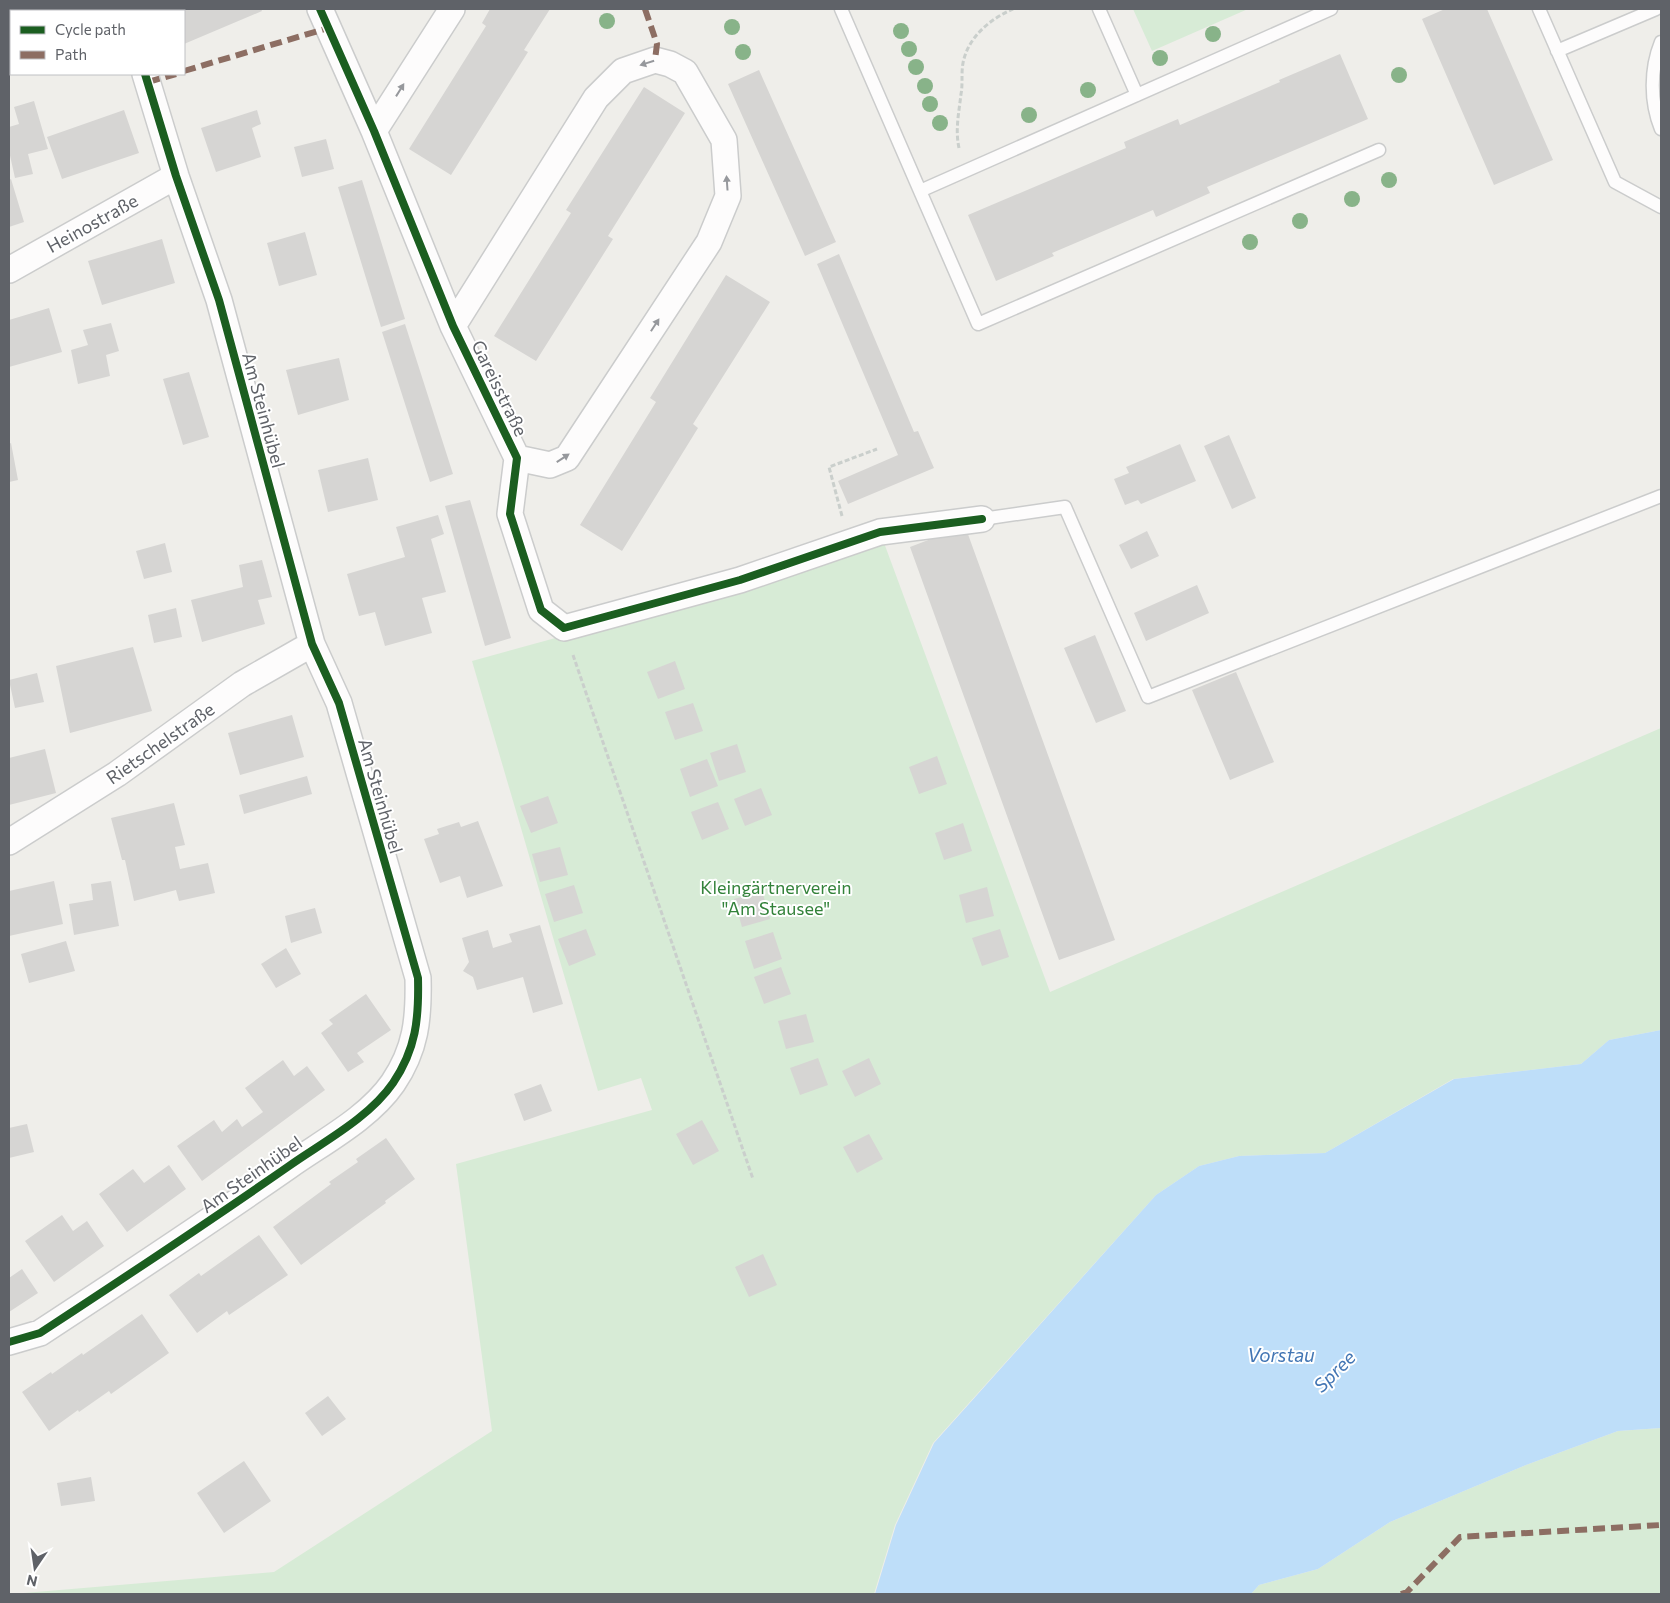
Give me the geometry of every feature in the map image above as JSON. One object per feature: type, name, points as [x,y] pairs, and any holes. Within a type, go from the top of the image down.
[{"type":"street","name":"Gareisstraße","points":[[320,9],[374,131],[453,326],[517,458],[510,514],[540,610],[564,628]]},
{"type":"street","points":[[374,131],[452,9]]},
{"type":"street","name":"Gareisstraße","points":[[453,326],[596,98],[623,71],[655,60],[670,64],[685,72],[724,140],[728,196],[710,242],[567,458],[550,465],[517,458]]},
{"type":"street","name":"Am Steinhübel","points":[[9,1342],[40,1332],[202,1226],[367,1111],[392,1084],[406,1061],[419,1011],[418,978],[339,704],[312,644],[219,300],[176,176],[145,75]]},
{"type":"street","name":"Heinostraße","points":[[9,270],[176,176]]},
{"type":"street","points":[[564,628],[740,580],[880,532],[982,519]]},
{"type":"street","name":"Rietschelstraße","points":[[9,842],[117,774],[242,684],[312,644]]},
{"type":"lane","points":[[841,9],[978,324],[1379,150]]},
{"type":"lane","points":[[1099,9],[1137,95]]},
{"type":"lane","points":[[920,191],[1332,9]]},
{"type":"lane","points":[[1539,9],[1615,182],[1661,207]]},
{"type":"lane","points":[[1557,51],[1656,9]]},
{"type":"lane","points":[[1661,42],[1657,52],[1652,95],[1661,129]]},
{"type":"lane","points":[[982,519],[1065,507],[1148,697],[1661,496]]},
{"type":"path","points":[[960,154],[957,133],[963,64],[966,52],[987,23],[1013,9]]},
{"type":"path","points":[[849,543],[829,467],[877,449]]},
{"type":"path","points":[[564,628],[753,1179]]},
{"type":"green space","points":[[1133,9],[1248,9],[1152,51]]},
{"type":"green space","name":"Kleingärtnerverein \"Am Stausee\"","points":[[880,532],[1050,992],[1661,728],[1661,1030],[1609,1040],[1581,1064],[1453,1079],[1325,1153],[1239,1156],[1199,1166],[1156,1195],[933,1443],[895,1525],[874,1594],[12,1594],[274,1572],[492,1431],[456,1164],[652,1110],[641,1078],[598,1091],[472,661],[570,634]]},
{"type":"green space","points":[[1661,1428],[1661,1594],[1251,1594],[1259,1585],[1318,1569],[1390,1522],[1526,1465],[1618,1431]]},
{"type":"water","name":"Vorstau","points":[[1661,1030],[1661,1428],[1618,1431],[1526,1465],[1390,1522],[1318,1569],[1259,1585],[1251,1594],[875,1594],[896,1525],[934,1443],[1156,1195],[1199,1166],[1239,1156],[1325,1153],[1454,1079],[1581,1064],[1609,1040]]},
{"type":"building","points":[[261,9],[262,11],[185,44],[185,10],[164,10]]},
{"type":"building","points":[[490,9],[550,9],[524,50],[528,52],[451,175],[409,149],[486,26],[482,23]]},
{"type":"building","points":[[1445,9],[1487,9],[1553,160],[1494,185],[1422,19]]},
{"type":"building","points":[[1340,54],[1368,119],[1207,187],[1210,193],[1156,217],[1153,210],[1052,253],[1054,256],[996,281],[968,215],[1126,148],[1124,142],[1178,119],[1180,125]]},
{"type":"building","points":[[759,70],[836,242],[805,256],[728,84]]},
{"type":"building","points":[[644,87],[685,113],[608,236],[613,239],[536,361],[494,336],[571,213],[566,210]]},
{"type":"building","points":[[34,101],[48,149],[28,154],[33,174],[15,178],[9,151],[9,127],[19,124],[14,107]]},
{"type":"building","points":[[124,110],[139,153],[62,179],[47,137]]},
{"type":"building","points":[[257,110],[261,124],[252,128],[261,157],[216,172],[201,128]]},
{"type":"building","points":[[326,139],[334,169],[302,177],[294,147]]},
{"type":"building","points":[[11,179],[24,222],[9,227],[9,180]]},
{"type":"building","points":[[362,180],[405,319],[381,327],[338,187]]},
{"type":"building","points":[[305,232],[317,275],[279,286],[267,243]]},
{"type":"building","points":[[162,239],[175,283],[102,305],[88,261]]},
{"type":"building","points":[[839,254],[914,432],[918,431],[934,468],[848,504],[838,481],[898,455],[817,264]]},
{"type":"building","points":[[726,275],[770,302],[693,424],[698,428],[622,551],[580,525],[656,402],[650,398]]},
{"type":"building","points":[[49,308],[62,352],[9,367],[9,320]]},
{"type":"building","points":[[111,323],[119,351],[106,355],[110,376],[78,384],[71,350],[88,345],[83,330]]},
{"type":"building","points":[[405,324],[453,474],[430,482],[382,332]]},
{"type":"building","points":[[339,358],[349,400],[298,415],[286,370]]},
{"type":"building","points":[[189,372],[209,437],[183,445],[163,379]]},
{"type":"building","points":[[1229,435],[1256,498],[1232,509],[1204,446]]},
{"type":"building","points":[[11,443],[18,480],[9,482],[9,444]]},
{"type":"building","points":[[1180,444],[1196,481],[1141,504],[1138,500],[1125,505],[1114,479],[1129,473],[1126,467]]},
{"type":"building","points":[[368,458],[378,500],[328,512],[318,470]]},
{"type":"building","points":[[470,500],[511,638],[485,646],[445,506]]},
{"type":"building","points":[[438,515],[444,534],[431,539],[446,592],[422,598],[432,633],[385,646],[375,612],[359,616],[347,574],[405,557],[396,527]]},
{"type":"building","points":[[965,526],[1115,940],[1059,960],[910,547]]},
{"type":"building","points":[[1147,531],[1159,556],[1131,569],[1119,545]]},
{"type":"building","points":[[165,543],[172,572],[144,579],[136,551]]},
{"type":"building","points":[[262,560],[272,597],[258,600],[265,624],[202,642],[191,600],[243,587],[239,565]]},
{"type":"building","points":[[1197,585],[1209,613],[1146,641],[1134,613]]},
{"type":"building","points":[[176,608],[182,637],[154,643],[148,615]]},
{"type":"building","points":[[1095,635],[1126,711],[1096,723],[1064,648]]},
{"type":"building","points":[[133,647],[152,711],[70,733],[56,666]]},
{"type":"building","points":[[675,661],[685,689],[658,699],[647,672]]},
{"type":"building","points":[[1236,672],[1274,762],[1230,780],[1192,690]]},
{"type":"building","points":[[37,673],[44,702],[15,708],[9,680]]},
{"type":"building","points":[[693,703],[703,731],[675,740],[665,712]]},
{"type":"building","points":[[292,715],[304,757],[240,775],[228,733]]},
{"type":"building","points":[[737,744],[746,772],[719,781],[710,753]]},
{"type":"building","points":[[45,749],[56,793],[9,805],[9,758]]},
{"type":"building","points":[[937,756],[947,784],[919,794],[909,767]]},
{"type":"building","points":[[707,759],[718,786],[690,797],[680,769]]},
{"type":"building","points":[[307,776],[312,794],[244,814],[239,795]]},
{"type":"building","points":[[761,788],[772,815],[745,826],[734,799]]},
{"type":"building","points":[[548,796],[558,823],[531,833],[520,806]]},
{"type":"building","points":[[718,802],[729,829],[702,840],[691,812]]},
{"type":"building","points":[[174,803],[185,845],[175,847],[180,869],[208,863],[215,893],[179,901],[176,890],[134,901],[125,860],[122,860],[111,818]]},
{"type":"building","points":[[478,821],[503,886],[467,898],[460,876],[440,883],[424,839],[439,834],[437,829],[459,822],[461,827]]},
{"type":"building","points":[[963,823],[972,851],[944,860],[935,833]]},
{"type":"building","points":[[560,847],[568,875],[540,882],[532,854]]},
{"type":"building","points":[[54,881],[63,924],[9,936],[9,891]]},
{"type":"building","points":[[111,881],[119,926],[74,935],[69,904],[93,900],[91,884]]},
{"type":"building","points":[[574,885],[583,913],[554,922],[545,894]]},
{"type":"building","points":[[987,887],[994,916],[966,923],[959,895]]},
{"type":"building","points":[[762,891],[770,919],[742,927],[734,899]]},
{"type":"building","points":[[315,908],[322,933],[291,943],[285,916]]},
{"type":"building","points":[[540,925],[563,1004],[533,1013],[523,977],[477,990],[473,977],[463,971],[469,962],[462,938],[488,930],[493,948],[512,942],[509,934]]},
{"type":"building","points":[[586,929],[596,955],[569,966],[558,939]]},
{"type":"building","points":[[1000,929],[1009,957],[982,966],[972,938]]},
{"type":"building","points":[[773,932],[782,959],[754,969],[745,941]]},
{"type":"building","points":[[66,941],[75,971],[29,983],[21,954]]},
{"type":"building","points":[[286,948],[301,974],[276,988],[261,964]]},
{"type":"building","points":[[781,967],[791,994],[764,1004],[754,977]]},
{"type":"building","points":[[366,994],[391,1030],[357,1053],[364,1062],[348,1072],[321,1033],[333,1024],[329,1020]]},
{"type":"building","points":[[806,1014],[814,1042],[786,1049],[778,1021]]},
{"type":"building","points":[[818,1058],[828,1085],[800,1095],[790,1068]]},
{"type":"building","points":[[869,1058],[881,1084],[855,1097],[842,1071]]},
{"type":"building","points":[[283,1060],[294,1076],[307,1066],[325,1090],[202,1181],[177,1146],[214,1120],[222,1132],[237,1119],[242,1127],[263,1112],[245,1088]]},
{"type":"building","points":[[541,1084],[552,1111],[524,1121],[514,1094]]},
{"type":"building","points":[[702,1120],[719,1151],[693,1165],[676,1134]]},
{"type":"building","points":[[27,1124],[34,1152],[9,1158],[9,1128]]},
{"type":"building","points":[[869,1134],[883,1159],[857,1173],[843,1147]]},
{"type":"building","points":[[386,1138],[415,1179],[385,1201],[386,1203],[301,1265],[273,1227],[331,1184],[329,1182],[358,1162],[356,1159]]},
{"type":"building","points":[[169,1165],[186,1189],[127,1232],[99,1194],[133,1169],[144,1183]]},
{"type":"building","points":[[62,1215],[73,1231],[87,1221],[104,1246],[54,1282],[25,1241]]},
{"type":"building","points":[[259,1235],[288,1275],[229,1315],[227,1311],[197,1333],[169,1295],[199,1273],[201,1276]]},
{"type":"building","points":[[763,1254],[777,1285],[749,1297],[735,1267]]},
{"type":"building","points":[[22,1269],[38,1293],[9,1312],[9,1278]]},
{"type":"building","points":[[142,1314],[169,1353],[111,1394],[109,1391],[49,1431],[22,1392],[82,1353],[83,1355]]},
{"type":"building","points":[[328,1396],[346,1419],[322,1436],[305,1413]]},
{"type":"building","points":[[244,1461],[271,1501],[224,1533],[197,1493]]},
{"type":"building","points":[[91,1477],[95,1501],[61,1506],[57,1483]]},
{"type":"marked path","points":[[645,9],[657,44],[655,60]]},
{"type":"marked path","points":[[185,71],[328,28]]},
{"type":"marked path","points":[[148,82],[172,75]]},
{"type":"marked path","points":[[1401,1594],[1407,1592],[1460,1537],[1661,1525]]},
{"type":"cycle path","points":[[320,9],[374,131],[453,326],[517,458],[510,514],[541,610],[564,628],[740,580],[880,532],[982,519]]},
{"type":"cycle path","points":[[9,1342],[40,1333],[359,1118],[383,1096],[401,1070],[411,1046],[417,1020],[418,978],[339,703],[312,644],[219,300],[176,176],[145,75]]},
{"type":"water label","name":"Spree","points":[[1334,1371]]}]
